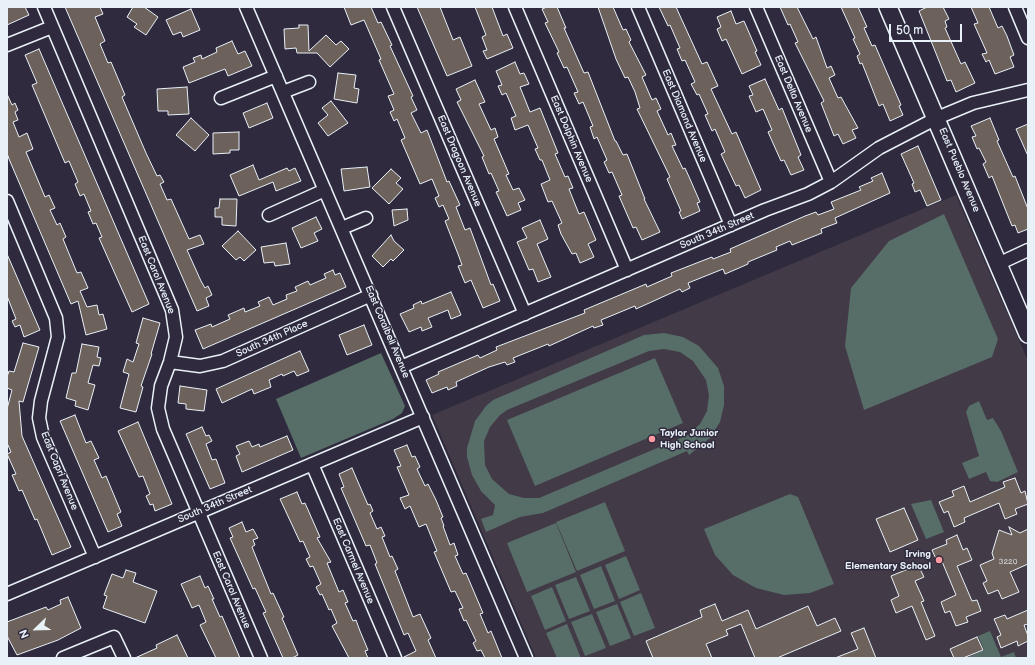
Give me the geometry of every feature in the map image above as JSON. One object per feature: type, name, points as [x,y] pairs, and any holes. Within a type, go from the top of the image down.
[{"type":"street","name":"East Carol Avenue","points":[[44,7],[172,310],[176,337],[170,362],[161,386],[158,408],[163,429],[261,658]]},
{"type":"street","name":"East Coralbell Avenue","points":[[246,7],[526,658]]},
{"type":"street","name":"East Dragoon Avenue","points":[[393,7],[525,314]]},
{"type":"street","name":"East Dolphin Avenue","points":[[514,7],[627,270]]},
{"type":"street","name":"East Diamond Avenue","points":[[638,7],[731,225]]},
{"type":"street","name":"East Delta Avenue","points":[[756,7],[831,182]]},
{"type":"street","name":"East Pueblo Avenue","points":[[888,7],[937,118],[1028,334]]},
{"type":"street","points":[[1015,7],[1028,38]]},
{"type":"street","points":[[7,45],[52,27]]},
{"type":"street","points":[[221,98],[276,76]]},
{"type":"street","points":[[283,92],[309,82]]},
{"type":"street","name":"South 34th Street","points":[[401,367],[731,225],[808,194],[831,182],[879,148],[937,118],[973,102],[1028,90]]},
{"type":"street","points":[[269,215],[325,190]]},
{"type":"street","name":"East Capri Avenue","points":[[7,201],[56,318],[58,337],[40,401],[39,418],[43,437],[94,557]]},
{"type":"street","points":[[342,228],[366,218]]},
{"type":"street","points":[[998,264],[1028,250]]},
{"type":"street","name":"South 34th Place","points":[[170,362],[200,366],[222,361],[371,295]]},
{"type":"street","name":"South 34th Street","points":[[7,594],[423,418]]},
{"type":"street","name":"East Carmel Avenue","points":[[312,464],[395,658]]},
{"type":"street","points":[[63,658],[114,637],[124,658]]},
{"type":"shaded area","name":"Taylor Junior High School","points":[[956,195],[1028,361],[1028,658],[536,658],[432,415]]},
{"type":"green space","points":[[944,214],[998,339],[992,357],[864,410],[845,346],[851,288],[889,241]]},
{"type":"green space","points":[[664,333],[683,337],[699,346],[718,368],[724,386],[724,405],[720,422],[710,438],[689,455],[687,451],[543,513],[520,517],[486,532],[481,519],[493,515],[495,505],[481,491],[472,475],[467,457],[467,448],[475,421],[486,406],[493,400],[644,335]],"holes":[[[664,349],[680,352],[693,361],[706,380],[709,395],[707,411],[700,424],[688,435],[539,498],[524,498],[509,494],[492,479],[485,465],[484,441],[490,427],[500,415],[507,410],[649,351]]]},
{"type":"green space","points":[[381,353],[405,406],[402,413],[393,419],[301,458],[276,399]]},
{"type":"green space","points":[[655,358],[683,423],[535,486],[507,420]]},
{"type":"green space","points":[[979,401],[987,420],[993,418],[1001,431],[1018,472],[997,482],[990,481],[986,472],[969,479],[962,463],[979,456],[966,412],[969,406]]},
{"type":"green space","points":[[790,494],[798,497],[834,584],[810,593],[784,595],[756,588],[733,575],[715,555],[704,529]]},
{"type":"green space","points":[[931,500],[944,532],[926,539],[911,504]]},
{"type":"green space","points":[[605,502],[625,551],[577,571],[556,522]]},
{"type":"green space","points":[[556,523],[576,572],[527,592],[507,543]]},
{"type":"green space","points":[[626,556],[640,590],[619,599],[605,565]]},
{"type":"green space","points":[[601,566],[615,601],[594,609],[580,575]]},
{"type":"green space","points":[[576,577],[590,611],[569,619],[555,585]]},
{"type":"green space","points":[[552,587],[566,621],[545,630],[531,596]]},
{"type":"green space","points":[[641,593],[655,628],[634,636],[620,602]]},
{"type":"green space","points":[[617,604],[631,638],[610,646],[596,612]]},
{"type":"green space","points":[[592,614],[606,648],[585,656],[571,622]]},
{"type":"green space","points":[[567,624],[581,658],[557,658],[546,633]]},
{"type":"green space","points":[[990,631],[1001,657],[1014,652],[1016,658],[966,658],[984,650],[978,636]]},
{"type":"building","points":[[7,7],[25,7],[29,15],[7,25]]},
{"type":"building","points":[[65,7],[100,7],[103,14],[95,17],[105,41],[100,44],[108,63],[111,62],[125,95],[122,97],[146,153],[157,176],[160,175],[164,182],[160,184],[167,200],[171,199],[189,239],[200,235],[204,244],[187,250],[201,281],[205,288],[208,286],[212,295],[206,298],[209,306],[197,311]]},
{"type":"building","points":[[133,7],[144,7],[158,17],[146,35],[134,27],[137,24],[127,17]]},
{"type":"building","points":[[344,7],[371,7],[378,23],[381,22],[392,45],[390,46],[413,96],[411,97],[417,110],[411,113],[421,133],[427,130],[447,182],[449,181],[460,205],[456,207],[465,230],[470,228],[491,285],[493,284],[500,301],[483,308],[471,280],[465,283],[458,266],[462,265],[445,221],[449,219],[443,205],[439,207],[435,198],[439,196],[432,179],[420,184],[401,140],[405,138],[397,119],[394,121],[390,112],[394,110],[388,96],[394,94],[364,20],[351,25]]},
{"type":"building","points":[[417,7],[440,7],[453,40],[460,37],[472,66],[447,76]]},
{"type":"building","points":[[475,7],[492,7],[503,36],[507,34],[513,48],[487,59],[483,51],[487,50],[482,37],[486,35]]},
{"type":"building","points":[[547,7],[557,7],[566,28],[564,28],[584,73],[588,72],[615,141],[623,155],[627,154],[644,199],[660,232],[642,240],[636,227],[633,228],[619,196],[622,195],[612,172],[609,173],[604,162],[607,160],[597,137],[594,139],[590,127],[593,126],[583,102],[579,104],[574,93],[578,92],[567,67],[564,68],[557,53],[559,52],[545,23],[548,22],[542,9]]},
{"type":"building","points":[[598,7],[613,7],[623,30],[626,29],[631,40],[629,42],[646,75],[642,77],[652,100],[656,98],[661,109],[657,111],[668,135],[671,133],[676,145],[672,146],[683,169],[685,168],[700,202],[697,203],[700,211],[682,219],[679,212],[681,211],[667,179],[670,177],[637,109],[640,108],[635,92],[628,77],[625,78],[616,59]]},
{"type":"building","points":[[659,7],[676,7],[702,64],[707,62],[718,86],[711,89],[732,134],[736,132],[761,190],[745,198],[739,185],[736,186],[721,154],[725,152],[715,129],[712,131],[705,115],[708,114],[699,94],[697,95],[691,84],[695,82],[685,60],[682,61],[677,49],[680,48],[670,25],[668,26]]},
{"type":"building","points":[[780,7],[797,7],[813,39],[816,37],[827,68],[831,66],[835,75],[829,78],[838,98],[841,97],[858,128],[852,130],[856,138],[843,144],[838,134],[834,136],[821,103],[824,101],[795,43],[798,42],[790,24],[788,25]]},
{"type":"building","points":[[841,7],[858,7],[867,27],[864,28],[872,46],[875,45],[901,105],[899,106],[903,115],[890,121],[883,104],[879,106],[862,63],[860,64],[857,56],[860,54],[853,39],[855,38]]},
{"type":"building","points":[[927,7],[943,7],[949,19],[945,21],[947,27],[945,28],[961,64],[965,62],[975,83],[956,92],[951,80],[947,81],[919,11]]},
{"type":"building","points":[[971,7],[989,7],[998,28],[1002,26],[1007,36],[1014,55],[1010,57],[1014,67],[995,74],[989,60],[986,62],[982,54],[987,53],[974,24],[978,23]]},
{"type":"building","points":[[191,9],[200,30],[183,37],[181,32],[173,35],[166,20]]},
{"type":"building","points":[[731,11],[736,24],[744,21],[757,51],[755,52],[761,65],[742,74],[726,39],[722,41],[717,29],[721,27],[717,17]]},
{"type":"building","points":[[299,25],[308,25],[309,51],[326,35],[336,45],[341,41],[349,49],[330,67],[317,53],[297,53],[296,48],[285,49],[284,29],[299,28]]},
{"type":"building","points":[[232,41],[238,54],[245,51],[252,66],[228,76],[225,69],[189,83],[183,67],[195,62],[193,58],[201,55],[202,59],[217,52],[216,48]]},
{"type":"building","points":[[39,49],[149,304],[132,312],[99,238],[102,237],[96,223],[93,224],[88,212],[91,211],[84,194],[80,196],[75,184],[78,182],[69,161],[65,163],[32,85],[37,83],[25,55]]},
{"type":"building","points":[[515,62],[520,74],[524,73],[529,84],[520,87],[530,112],[540,108],[558,153],[555,154],[565,177],[568,176],[573,188],[569,189],[579,214],[584,212],[596,240],[588,244],[594,257],[580,263],[576,253],[572,254],[561,234],[558,225],[562,223],[552,201],[548,202],[541,184],[550,180],[542,160],[540,160],[535,149],[538,148],[528,125],[515,130],[511,118],[516,116],[506,93],[502,95],[498,86],[502,85],[496,71]]},
{"type":"building","points":[[338,73],[356,75],[354,88],[359,89],[357,103],[334,99]]},
{"type":"building","points":[[765,79],[779,110],[782,108],[801,155],[798,157],[804,170],[791,175],[784,160],[781,161],[768,132],[772,130],[763,109],[756,112],[749,96],[753,95],[749,86]]},
{"type":"building","points":[[475,80],[485,102],[479,104],[491,130],[495,128],[498,137],[494,139],[509,174],[506,175],[513,190],[519,188],[525,200],[518,203],[521,210],[507,216],[496,192],[499,191],[491,173],[489,174],[482,157],[484,156],[457,102],[461,100],[456,89]]},
{"type":"building","points":[[187,87],[189,114],[168,115],[168,111],[158,111],[157,89]]},
{"type":"building","points":[[7,94],[12,105],[15,103],[18,110],[15,112],[18,120],[13,122],[19,137],[27,133],[33,149],[26,152],[45,197],[49,195],[55,208],[50,210],[57,225],[60,223],[66,237],[63,239],[77,273],[81,272],[88,288],[80,291],[87,307],[97,305],[99,315],[103,314],[107,329],[86,335],[78,301],[71,304],[9,159],[7,153]]},
{"type":"building","points":[[331,101],[348,123],[328,136],[318,123],[328,115],[322,108]]},
{"type":"building","points":[[267,103],[273,118],[249,128],[243,113]]},
{"type":"building","points":[[191,118],[209,135],[195,151],[176,135]]},
{"type":"building","points":[[990,118],[999,140],[997,141],[1013,177],[1015,176],[1028,209],[1028,229],[1018,233],[1015,225],[1012,226],[992,176],[989,178],[983,164],[986,162],[979,148],[977,149],[972,137],[976,136],[971,126]]},
{"type":"building","points":[[1028,124],[1028,156],[1016,129]]},
{"type":"building","points":[[239,132],[239,150],[230,150],[230,153],[213,154],[213,133]]},
{"type":"building","points":[[918,146],[941,200],[927,206],[920,190],[915,192],[912,184],[914,183],[901,154]]},
{"type":"building","points":[[253,165],[259,180],[287,168],[289,171],[295,168],[301,181],[276,191],[273,182],[239,196],[230,175]]},
{"type":"building","points":[[367,167],[370,187],[344,191],[341,169]]},
{"type":"building","points":[[391,169],[401,178],[396,183],[403,189],[389,204],[372,188]]},
{"type":"building","points":[[882,173],[890,193],[835,218],[837,223],[821,229],[822,233],[792,245],[790,241],[776,247],[777,250],[748,262],[748,264],[725,274],[723,269],[688,283],[690,288],[682,292],[680,289],[636,309],[635,306],[601,320],[603,325],[594,328],[593,326],[549,346],[548,344],[513,358],[515,362],[507,365],[505,362],[489,367],[456,382],[457,386],[448,390],[447,387],[432,393],[426,380],[439,374],[438,372],[478,355],[480,358],[497,350],[496,347],[585,313],[584,310],[646,284],[647,287],[672,276],[671,273],[712,257],[713,259],[731,252],[730,249],[805,216],[816,212],[818,215],[834,209],[831,202],[861,190],[859,187],[873,181],[871,178]]},
{"type":"building","points":[[220,199],[237,199],[236,226],[222,225],[222,217],[215,217],[215,208],[219,208]]},
{"type":"building","points":[[407,209],[408,220],[394,226],[392,210]]},
{"type":"building","points":[[316,217],[322,229],[314,233],[318,241],[301,248],[292,228]]},
{"type":"building","points":[[540,220],[548,239],[537,244],[551,277],[538,282],[533,269],[529,270],[517,242],[527,238],[522,228]]},
{"type":"building","points":[[238,231],[256,250],[244,261],[240,257],[236,260],[222,246]]},
{"type":"building","points":[[391,235],[394,241],[404,250],[393,261],[391,259],[383,267],[372,256]]},
{"type":"building","points":[[286,243],[290,264],[275,266],[274,262],[264,263],[261,247]]},
{"type":"building","points":[[7,254],[40,330],[24,337],[20,325],[15,327],[12,321],[16,319],[7,296]]},
{"type":"building","points":[[333,270],[335,275],[340,273],[346,287],[203,349],[195,330],[211,324],[212,327],[230,319],[228,315],[244,308],[245,312],[260,306],[258,302],[269,297],[273,305],[287,299],[286,295],[297,291],[295,287],[308,281],[310,285],[326,278],[324,274]]},
{"type":"building","points":[[451,292],[461,315],[451,319],[448,310],[428,318],[432,327],[422,331],[421,327],[409,332],[400,314],[414,308],[413,305],[421,301],[422,304]]},
{"type":"building","points":[[143,318],[160,323],[152,354],[141,386],[143,387],[136,412],[120,408],[129,374],[123,372],[127,359],[133,362],[139,344],[136,343]]},
{"type":"building","points":[[364,325],[372,345],[347,355],[339,335]]},
{"type":"building","points":[[23,343],[39,347],[23,402],[19,401],[22,436],[71,547],[52,555],[37,519],[35,520],[22,490],[19,491],[12,475],[16,474],[7,454],[11,452],[7,443],[7,409],[12,390],[7,388],[7,377],[9,371],[14,372]]},
{"type":"building","points":[[82,344],[99,347],[97,357],[101,358],[99,366],[93,365],[88,383],[95,385],[88,410],[75,406],[76,401],[66,398],[72,373],[76,373]]},
{"type":"building","points":[[300,351],[309,371],[297,376],[294,371],[283,376],[282,374],[269,380],[271,387],[254,394],[252,389],[222,403],[216,389]]},
{"type":"building","points":[[180,386],[207,390],[204,411],[186,409],[186,404],[178,403]]},
{"type":"building","points":[[75,415],[86,443],[91,441],[99,458],[94,460],[102,478],[106,476],[121,512],[117,514],[122,526],[108,532],[60,421]]},
{"type":"building","points":[[138,422],[172,504],[155,511],[153,504],[150,505],[146,496],[150,494],[143,476],[139,477],[118,431]]},
{"type":"building","points":[[202,427],[206,436],[209,435],[212,441],[206,444],[212,460],[216,459],[225,483],[210,489],[186,434]]},
{"type":"building","points":[[287,436],[293,450],[242,472],[236,456],[240,454],[236,446],[249,441],[252,447],[259,444],[260,447]]},
{"type":"building","points":[[407,445],[412,457],[415,456],[420,467],[417,469],[425,486],[428,484],[436,500],[443,517],[441,518],[443,526],[450,545],[454,543],[458,555],[455,556],[463,574],[466,573],[483,613],[480,614],[488,633],[491,631],[502,658],[485,658],[481,650],[477,651],[473,643],[476,641],[466,620],[464,621],[459,609],[463,608],[455,591],[451,592],[434,552],[437,551],[426,524],[419,527],[410,506],[405,509],[400,498],[409,495],[397,467],[401,466],[394,450]]},
{"type":"building","points":[[352,468],[368,505],[370,504],[373,511],[370,513],[377,529],[381,527],[385,536],[382,537],[390,557],[392,556],[398,569],[395,571],[413,617],[420,614],[431,638],[428,640],[436,658],[402,658],[416,651],[408,633],[404,635],[375,564],[377,563],[370,545],[366,546],[341,488],[344,487],[339,474]]},
{"type":"building","points":[[1015,478],[1021,493],[1025,491],[1028,504],[1015,509],[1017,514],[1005,519],[999,503],[964,518],[965,522],[954,527],[948,511],[944,513],[939,502],[954,496],[952,491],[964,486],[970,502],[1005,487],[1003,482]]},
{"type":"building","points":[[297,492],[302,504],[305,503],[320,537],[317,538],[331,562],[327,563],[339,592],[343,590],[348,602],[345,603],[353,621],[356,620],[368,650],[365,651],[368,658],[349,658],[332,626],[337,623],[331,609],[329,610],[322,594],[320,595],[316,587],[321,584],[313,566],[310,567],[306,559],[310,557],[303,541],[300,542],[280,499]]},
{"type":"building","points":[[904,508],[918,540],[890,552],[876,519]]},
{"type":"building","points":[[242,522],[246,532],[253,529],[258,538],[253,540],[255,545],[252,547],[271,594],[273,593],[284,617],[282,618],[298,655],[292,658],[283,658],[263,613],[266,612],[255,588],[253,589],[230,538],[233,537],[229,528]]},
{"type":"building","points":[[1009,527],[1020,533],[1028,529],[1028,564],[1010,572],[1019,592],[1002,599],[998,590],[988,594],[983,583],[987,581],[980,565],[994,559],[992,553],[999,530],[1012,535]]},
{"type":"building","points":[[957,535],[963,550],[967,548],[972,560],[957,566],[972,601],[977,600],[981,611],[966,617],[968,622],[956,626],[950,611],[945,613],[941,602],[956,595],[941,559],[937,561],[932,550],[947,544],[946,540]]},
{"type":"building","points":[[918,565],[924,577],[915,581],[924,601],[921,602],[935,636],[926,640],[912,606],[896,613],[891,600],[899,596],[891,576]]},
{"type":"building","points":[[126,570],[136,573],[133,582],[157,591],[145,623],[103,608],[107,596],[104,595],[112,574],[123,578]]},
{"type":"building","points":[[200,576],[205,588],[208,586],[220,617],[222,616],[240,658],[216,658],[200,625],[206,622],[199,605],[192,608],[181,584]]},
{"type":"building","points":[[68,597],[81,628],[58,640],[17,655],[7,636],[7,622],[46,607],[48,610],[61,604],[60,600]]},
{"type":"building","points":[[715,604],[722,621],[748,610],[756,629],[808,606],[817,626],[835,618],[841,631],[777,658],[755,658],[741,624],[726,630],[728,635],[706,644],[712,658],[653,658],[646,641],[702,617],[700,610]]},
{"type":"building","points":[[1028,610],[1028,624],[1024,625],[1028,636],[1028,641],[1018,646],[1017,641],[1001,648],[997,637],[1001,635],[994,619],[1005,615],[1007,619]]},
{"type":"building","points":[[864,628],[876,658],[835,658],[858,649],[851,633]]},
{"type":"building","points":[[177,635],[188,658],[135,658],[157,648],[156,645]]},
{"type":"building","points":[[977,637],[983,650],[963,658],[954,658],[950,649]]},
{"type":"place","name":"Taylor Junior High School","points":[[652,439]]},
{"type":"place","name":"Irving Elementary School","points":[[939,560]]}]
